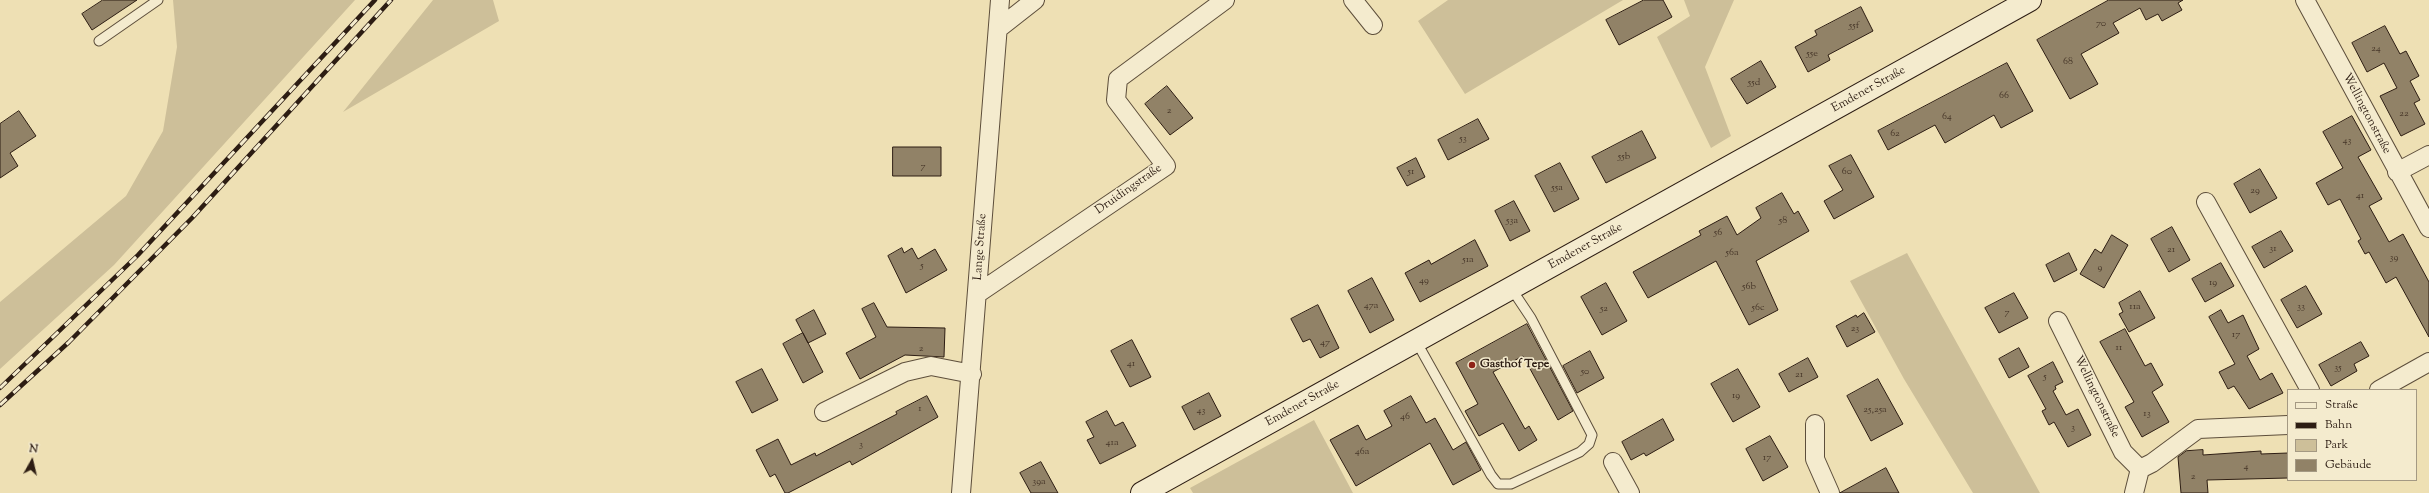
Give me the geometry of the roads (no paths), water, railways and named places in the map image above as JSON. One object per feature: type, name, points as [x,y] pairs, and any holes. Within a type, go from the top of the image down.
[{"type":"street","name":"Lange Straße","points":[[961,493],[972,374],[1000,0]]},
{"type":"street","points":[[998,29],[1034,0]]},
{"type":"street","name":"Druidingstraße","points":[[978,294],[1166,166],[1116,100],[1118,79],[1225,0]]},
{"type":"street","points":[[1353,0],[1373,25]]},
{"type":"street","name":"Emdener Straße","points":[[1142,493],[2030,0]]},
{"type":"street","name":"Wellingtonstraße","points":[[2304,0],[2429,228]]},
{"type":"street","points":[[2397,172],[2429,155]]},
{"type":"street","points":[[2206,202],[2309,389]]},
{"type":"street","name":"Wellingtonstraße","points":[[2058,321],[2123,452],[2140,469]]},
{"type":"street","points":[[2381,389],[2428,365]]},
{"type":"street","points":[[824,412],[905,372],[931,366],[972,374]]},
{"type":"street","points":[[1815,424],[1815,459],[1830,493]]},
{"type":"street","points":[[2134,493],[2140,469],[2152,463],[2198,430],[2287,425]]},
{"type":"street","points":[[1613,462],[1630,493]]},
{"type":"lane","points":[[99,41],[158,0]]},
{"type":"lane","points":[[1416,340],[1491,475],[1498,484],[1511,484],[1580,452],[1589,444],[1592,435],[1531,318],[1512,288]]},
{"type":"railway","points":[[0,388],[138,255],[375,0]]},
{"type":"railway","points":[[0,405],[69,342],[192,218],[391,0]]},
{"type":"place","name":"Gasthof Tepe","points":[[1472,365]]}]
